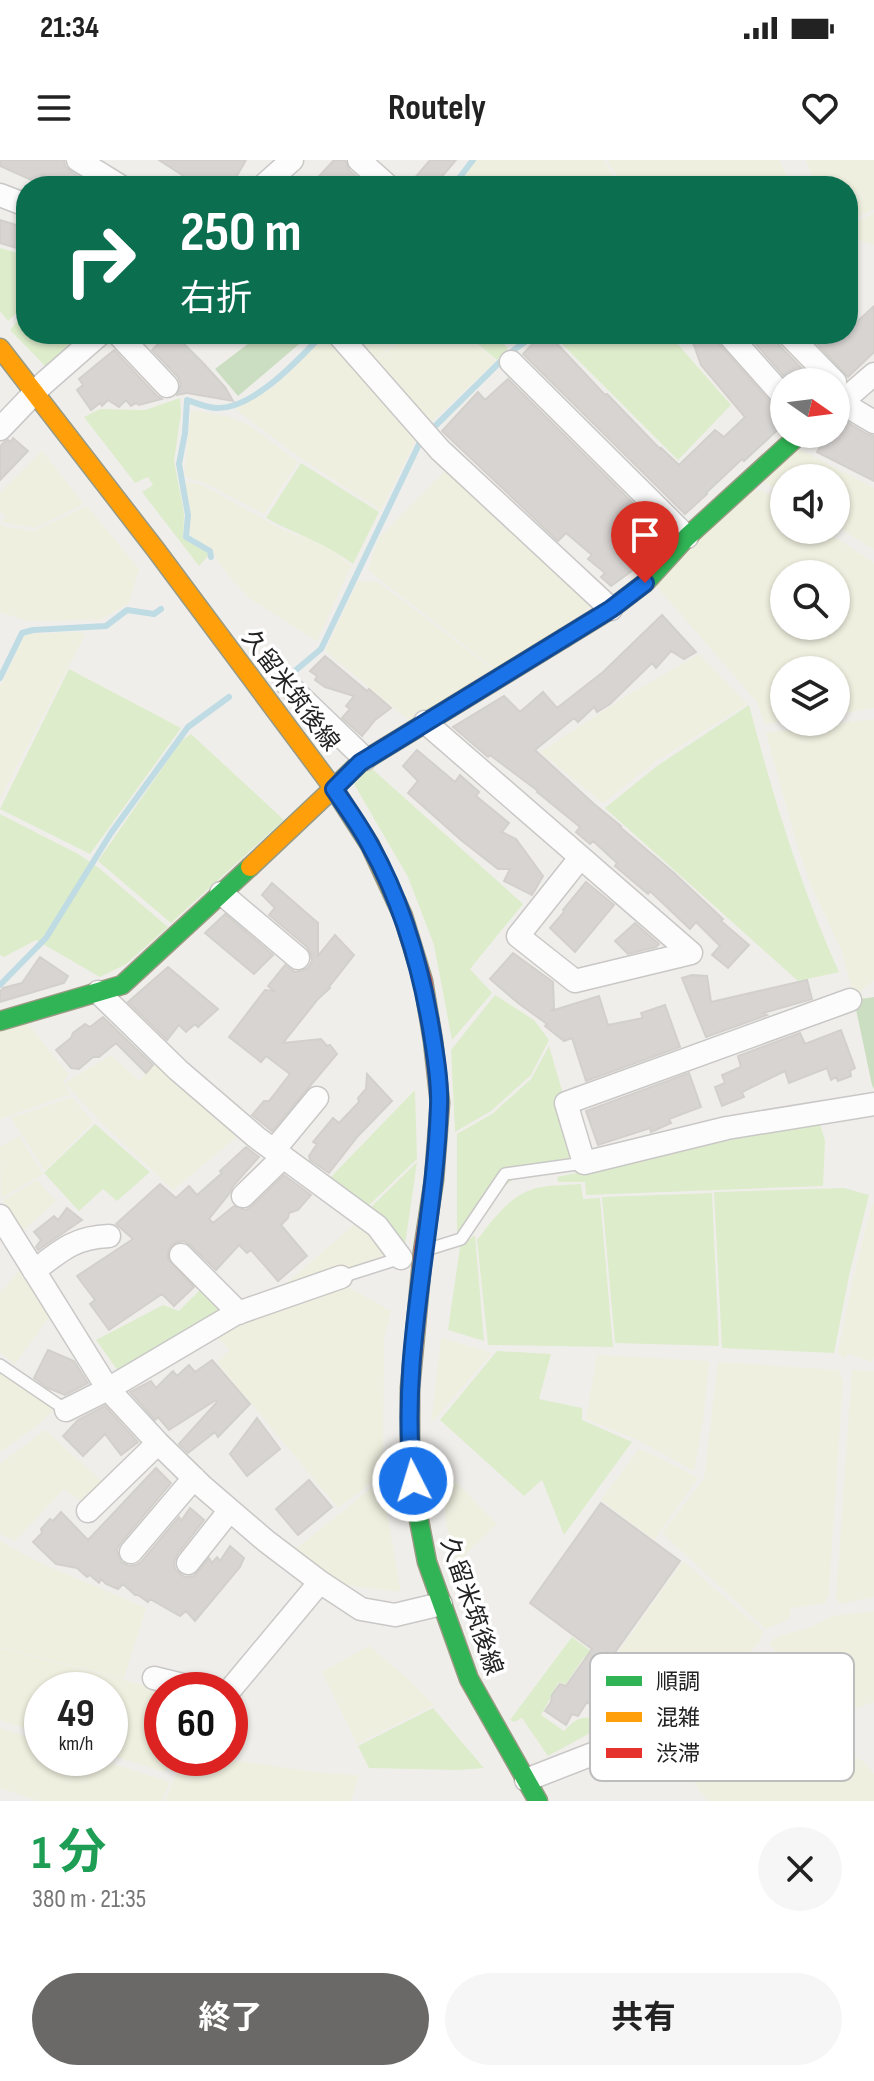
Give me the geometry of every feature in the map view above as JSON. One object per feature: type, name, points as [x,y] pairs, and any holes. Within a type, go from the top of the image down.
[{"type":"main road","name":"久留米筑後線","points":[[0,348],[156,550],[334,789],[370,845],[403,916],[423,981],[440,1103],[410,1388],[410,1451],[417,1510],[427,1562],[469,1679],[538,1801]]},
{"type":"main road","points":[[0,1021],[122,985],[365,759],[611,609],[645,583],[687,537],[785,448]]},
{"type":"street","points":[[274,176],[292,160]]},
{"type":"street","points":[[359,160],[377,176]]},
{"type":"street","points":[[91,163],[107,176]]},
{"type":"street","points":[[0,429],[89,344]]},
{"type":"street","points":[[127,344],[167,386]]},
{"type":"street","points":[[347,344],[440,450],[611,609]]},
{"type":"street","points":[[737,344],[770,381]]},
{"type":"street","points":[[797,344],[817,368]]},
{"type":"street","points":[[511,362],[687,537]]},
{"type":"street","points":[[850,388],[874,374]]},
{"type":"street","points":[[850,402],[874,422]]},
{"type":"street","points":[[285,682],[365,759]]},
{"type":"street","points":[[425,722],[691,953],[575,981],[518,936],[580,858]]},
{"type":"street","points":[[221,893],[298,958]]},
{"type":"street","points":[[98,992],[178,1070],[256,1137],[377,1226],[401,1258]]},
{"type":"street","points":[[850,1000],[566,1103],[584,1163],[727,1128],[874,1104]]},
{"type":"street","points":[[243,1196],[278,1154],[317,1098]]},
{"type":"street","points":[[0,1216],[108,1389],[158,1443],[230,1510],[320,1582],[361,1609],[395,1615],[441,1604]]},
{"type":"street","points":[[34,1271],[77,1241],[92,1236],[109,1236]]},
{"type":"street","points":[[181,1255],[239,1313]]},
{"type":"street","points":[[66,1410],[239,1313],[341,1277]]},
{"type":"street","points":[[88,1511],[158,1443]]},
{"type":"street","points":[[131,1552],[194,1478]]},
{"type":"street","points":[[188,1563],[230,1510]]},
{"type":"street","points":[[245,1672],[320,1582]]},
{"type":"street","points":[[526,1780],[590,1755]]},
{"type":"lane","points":[[341,1277],[461,1239],[505,1174],[584,1163]]},
{"type":"lane","points":[[0,1365],[66,1410]]},
{"type":"green space","points":[[475,160],[603,160],[613,176],[463,176]]},
{"type":"green space","points":[[607,160],[779,160],[787,176],[617,176]]},
{"type":"green space","points":[[806,160],[874,160],[874,209],[858,217],[858,176],[812,176]]},
{"type":"green space","points":[[874,213],[874,245],[858,239],[858,221]]},
{"type":"green space","points":[[0,248],[16,252],[16,313],[8,321],[0,311]]},
{"type":"green space","points":[[16,323],[16,336],[10,330]]},
{"type":"green space","points":[[24,344],[79,344],[50,371]]},
{"type":"green space","points":[[248,344],[299,344],[238,396],[215,369]]},
{"type":"green space","points":[[316,344],[338,344],[418,436],[381,510],[299,457],[239,412],[237,408],[273,387]]},
{"type":"green space","points":[[352,344],[393,344],[371,365]]},
{"type":"green space","points":[[395,344],[476,344],[496,361],[427,426],[371,366]]},
{"type":"green space","points":[[478,344],[504,344],[508,348],[497,360]]},
{"type":"green space","points":[[562,344],[678,344],[731,405],[678,460]]},
{"type":"green space","points":[[180,398],[181,413],[174,461],[184,513],[183,538],[207,552],[208,556],[199,566],[142,492],[153,485],[148,477],[135,483],[84,417],[100,409],[145,410]]},
{"type":"green space","points":[[191,412],[229,417],[249,425],[298,462],[264,514],[203,482],[187,478],[184,473]]},
{"type":"green space","points":[[797,448],[828,464],[778,464]]},
{"type":"green space","points":[[42,451],[84,504],[34,528],[2,522],[6,516],[0,511],[0,493]]},
{"type":"green space","points":[[301,463],[379,512],[353,564],[321,544],[266,518]]},
{"type":"green space","points":[[449,467],[598,602],[496,670],[368,570],[379,538]]},
{"type":"green space","points":[[770,471],[770,485],[760,479]]},
{"type":"green space","points":[[850,476],[874,488],[874,550],[850,535]]},
{"type":"green space","points":[[184,481],[202,485],[283,530],[335,552],[351,566],[317,641],[249,598],[210,549],[188,536],[190,516]]},
{"type":"green space","points":[[748,489],[770,495],[770,544],[845,544],[874,563],[874,708],[850,712],[850,656],[770,656],[770,723],[765,724],[757,702],[652,581]]},
{"type":"green space","points":[[87,506],[139,569],[129,603],[100,620],[27,621],[0,612],[0,524],[34,531]]},
{"type":"green space","points":[[358,581],[378,582],[492,669],[410,721],[325,651]]},
{"type":"green space","points":[[80,632],[85,635],[0,799],[0,687],[25,634]]},
{"type":"green space","points":[[699,654],[747,704],[655,762],[603,803],[540,752],[628,695]]},
{"type":"green space","points":[[69,669],[181,728],[90,854],[0,809]]},
{"type":"green space","points":[[749,705],[788,840],[839,972],[798,981],[605,808],[657,766]]},
{"type":"green space","points":[[874,719],[874,980],[854,997],[841,949],[812,888],[797,845],[766,733],[770,732],[770,736],[850,736],[850,722]]},
{"type":"green space","points":[[191,734],[284,820],[171,923],[98,861],[181,741]]},
{"type":"green space","points":[[370,767],[523,904],[470,969],[492,993],[452,1040],[434,945],[408,877],[354,784]]},
{"type":"green space","points":[[0,814],[99,868],[168,927],[126,964],[100,977],[36,940],[4,957],[0,955]]},
{"type":"green space","points":[[495,995],[534,1020],[549,1040],[531,1075],[491,1111],[455,1132],[451,1050]]},
{"type":"green space","points":[[874,997],[874,1089],[854,1000]]},
{"type":"green space","points":[[27,1023],[69,1075],[63,1082],[71,1094],[0,1119],[0,1030]]},
{"type":"green space","points":[[549,1046],[563,1094],[574,1160],[516,1178],[500,1189],[457,1235],[457,1134],[492,1114],[531,1079]]},
{"type":"green space","points":[[111,1055],[139,1081],[157,1063],[239,1135],[173,1190],[65,1083]]},
{"type":"green space","points":[[415,1090],[417,1159],[366,1208],[326,1182]]},
{"type":"green space","points":[[72,1097],[93,1122],[45,1171],[11,1118]]},
{"type":"green space","points":[[819,1121],[825,1141],[823,1186],[586,1195],[585,1182],[558,1182],[557,1177]]},
{"type":"green space","points":[[95,1124],[150,1172],[117,1201],[103,1189],[79,1211],[44,1173]]},
{"type":"green space","points":[[19,1136],[43,1174],[1,1198],[0,1147]]},
{"type":"green space","points":[[417,1162],[404,1252],[369,1209]]},
{"type":"green space","points":[[37,1180],[56,1201],[22,1232],[3,1200]]},
{"type":"green space","points":[[581,1184],[583,1199],[600,1198],[613,1347],[488,1345],[477,1240],[504,1207],[521,1194],[541,1187]]},
{"type":"green space","points":[[844,1188],[869,1195],[834,1353],[722,1348],[714,1192]]},
{"type":"green space","points":[[712,1193],[719,1346],[615,1343],[602,1197]]},
{"type":"green space","points":[[872,1203],[872,1362],[848,1354],[845,1359],[838,1352]]},
{"type":"green space","points":[[357,1222],[389,1255],[274,1294]]},
{"type":"green space","points":[[475,1235],[484,1341],[448,1330],[460,1247]]},
{"type":"green space","points":[[22,1267],[51,1315],[15,1364],[0,1352],[0,1293]]},
{"type":"green space","points":[[338,1285],[348,1287],[391,1311],[384,1340],[383,1468],[369,1485],[338,1508],[217,1362],[230,1350],[211,1332]]},
{"type":"green space","points":[[204,1286],[229,1309],[121,1375],[96,1340],[163,1305],[179,1311]]},
{"type":"green space","points":[[441,1338],[492,1353],[431,1423]]},
{"type":"green space","points":[[497,1351],[551,1354],[539,1399],[582,1408],[582,1420],[632,1442],[564,1535],[542,1480],[524,1496],[440,1420]]},
{"type":"green space","points":[[597,1355],[709,1361],[694,1471],[638,1440],[586,1419]]},
{"type":"green space","points":[[718,1362],[839,1370],[843,1381],[826,1603],[791,1608],[789,1619],[766,1629],[662,1533],[704,1479]]},
{"type":"green space","points":[[0,1370],[54,1410],[0,1452]]},
{"type":"green space","points":[[852,1370],[874,1371],[874,1597],[840,1604],[836,1598]]},
{"type":"green space","points":[[45,1430],[106,1485],[85,1504],[64,1489],[15,1541],[0,1534],[0,1464]]},
{"type":"green space","points":[[639,1449],[698,1478],[654,1540],[601,1500]]},
{"type":"green space","points":[[440,1466],[497,1524],[456,1563],[447,1526]]},
{"type":"green space","points":[[381,1480],[401,1592],[343,1585],[296,1549]]},
{"type":"green space","points":[[0,1541],[38,1562],[146,1608],[126,1672],[97,1672],[0,1647]]},
{"type":"green space","points":[[683,1561],[763,1631],[759,1643],[748,1653],[618,1653]]},
{"type":"green space","points":[[874,1611],[874,1702],[854,1709],[854,1653],[776,1653],[770,1643],[775,1637],[809,1628],[832,1616]]},
{"type":"green space","points":[[572,1637],[594,1653],[590,1653],[590,1661],[584,1657],[566,1684],[559,1682],[541,1715],[564,1731],[578,1720],[590,1718],[590,1733],[548,1756],[522,1718],[514,1722],[510,1720]]},
{"type":"green space","points":[[369,1646],[434,1705],[357,1744],[322,1672]]},
{"type":"green space","points":[[0,1648],[93,1672],[24,1672],[24,1728],[0,1720]]},
{"type":"green space","points":[[128,1681],[144,1685],[144,1766],[128,1761]]},
{"type":"green space","points":[[433,1708],[484,1768],[369,1768],[358,1746]]},
{"type":"green space","points":[[0,1728],[24,1735],[24,1776],[128,1776],[128,1769],[170,1782],[162,1801],[39,1801],[0,1788]]},
{"type":"green space","points":[[854,1756],[874,1774],[874,1801],[709,1801],[694,1781],[854,1781]]},
{"type":"green space","points":[[248,1762],[359,1775],[351,1801],[165,1801],[175,1776],[248,1776]]},
{"type":"building","points":[[0,160],[64,160],[65,166],[78,176],[22,176],[0,166]]},
{"type":"building","points":[[159,160],[246,160],[237,176],[184,176]]},
{"type":"building","points":[[334,160],[345,160],[356,176],[319,176]]},
{"type":"building","points":[[430,160],[456,160],[442,176],[416,176]]},
{"type":"building","points":[[0,220],[16,225],[16,248],[0,243]]},
{"type":"building","points":[[874,306],[874,352],[850,375],[850,368],[840,368],[817,344],[858,344],[858,321]]},
{"type":"building","points":[[158,344],[184,344],[225,387],[233,401],[187,393],[177,395],[181,384],[178,377],[152,350]]},
{"type":"building","points":[[532,344],[557,344],[605,395],[679,465],[715,430],[724,437],[745,417],[701,365],[694,344],[719,344],[770,402],[770,437],[744,461],[742,459],[685,514],[523,354]]},
{"type":"building","points":[[756,344],[778,344],[801,368],[777,368]]},
{"type":"building","points":[[114,350],[162,399],[131,406],[126,400],[119,407],[108,400],[91,410],[77,390],[83,385],[79,379]]},
{"type":"building","points":[[508,379],[665,535],[633,570],[611,586],[601,577],[605,573],[588,559],[592,555],[566,533],[558,541],[442,431],[478,392],[485,400]]},
{"type":"building","points":[[850,424],[874,436],[874,481],[850,469],[850,464],[841,464],[817,452],[819,448],[850,448]]},
{"type":"building","points":[[13,438],[28,451],[0,480],[0,447]]},
{"type":"building","points":[[662,615],[696,652],[684,659],[671,651],[656,668],[652,663],[610,704],[597,712],[594,707],[578,722],[574,718],[535,750],[674,873],[749,945],[728,968],[712,955],[720,946],[696,922],[690,929],[650,891],[648,894],[615,866],[617,863],[593,841],[590,844],[576,832],[580,827],[538,791],[490,755],[488,757],[453,727],[504,696],[520,712],[543,692],[557,708],[603,672]]},
{"type":"building","points":[[325,656],[391,708],[375,720],[362,736],[342,718],[350,709],[346,706],[354,696],[325,687],[315,680],[317,676],[310,671]]},
{"type":"building","points":[[417,750],[455,782],[460,775],[479,792],[476,796],[509,823],[502,832],[516,839],[543,876],[532,895],[504,881],[510,869],[498,869],[408,793],[418,781],[403,766]]},
{"type":"building","points":[[586,882],[614,905],[575,952],[550,928]]},
{"type":"building","points":[[272,883],[318,923],[318,956],[335,935],[354,955],[283,1043],[321,1039],[337,1054],[272,1131],[252,1115],[264,1101],[269,1101],[290,1074],[266,1056],[261,1062],[229,1037],[265,990],[274,991],[268,986],[285,965],[295,972],[302,971],[312,961],[307,947],[269,915],[275,908],[262,895]]},
{"type":"building","points":[[225,914],[273,955],[254,974],[205,933]]},
{"type":"building","points":[[635,923],[659,944],[656,947],[628,954],[615,941]]},
{"type":"building","points":[[513,953],[553,982],[554,1008],[551,1011],[599,996],[608,1025],[643,1018],[641,1013],[665,1005],[680,1047],[586,1081],[572,1038],[564,1041],[490,979]]},
{"type":"building","points":[[40,957],[68,976],[64,983],[0,1002],[3,988],[22,983]]},
{"type":"building","points":[[168,967],[218,1009],[198,1027],[195,1024],[186,1032],[179,1025],[167,1040],[128,1002]]},
{"type":"building","points":[[707,976],[711,1002],[807,980],[812,999],[763,1013],[767,1015],[706,1037],[682,978]]},
{"type":"building","points":[[103,1017],[153,1065],[146,1073],[116,1043],[79,1069],[71,1068],[56,1050],[85,1024],[90,1027]]},
{"type":"building","points":[[841,1030],[855,1068],[850,1071],[851,1076],[831,1080],[827,1068],[789,1083],[785,1071],[742,1092],[744,1097],[722,1106],[715,1087],[725,1083],[722,1075],[741,1067],[738,1056],[800,1033],[805,1044]]},
{"type":"building","points":[[689,1073],[701,1107],[669,1119],[671,1123],[651,1132],[650,1128],[598,1145],[586,1111]]},
{"type":"building","points":[[367,1074],[392,1101],[358,1136],[329,1173],[310,1160],[309,1156],[317,1144],[313,1142],[333,1118],[339,1123],[359,1102],[358,1098],[366,1089]]},
{"type":"building","points":[[246,1147],[259,1157],[209,1219],[213,1223],[234,1206],[246,1210],[284,1175],[311,1195],[298,1210],[289,1213],[281,1225],[307,1256],[278,1281],[251,1250],[247,1253],[239,1245],[216,1270],[190,1245],[184,1241],[177,1242],[168,1251],[168,1259],[194,1287],[174,1306],[162,1294],[109,1330],[90,1304],[95,1300],[77,1276],[133,1239],[116,1224],[160,1184],[176,1198],[189,1186],[197,1195]]},
{"type":"building","points":[[67,1208],[82,1220],[38,1250],[36,1247],[41,1240],[34,1232],[54,1216],[58,1220]]},
{"type":"building","points":[[48,1350],[74,1361],[88,1383],[65,1395],[34,1378]]},
{"type":"building","points":[[212,1360],[250,1404],[218,1437],[215,1432],[188,1453],[179,1444],[216,1400],[169,1430],[158,1417],[155,1420],[130,1392],[151,1381],[156,1388],[173,1371],[177,1376],[189,1365],[195,1372]]},
{"type":"building","points":[[105,1406],[138,1442],[121,1455],[105,1434],[83,1456],[63,1436],[78,1420]]},
{"type":"building","points":[[257,1418],[280,1449],[247,1476],[230,1454]]},
{"type":"building","points":[[156,1468],[171,1483],[120,1544],[117,1549],[121,1562],[129,1566],[141,1562],[190,1508],[204,1520],[177,1555],[174,1562],[179,1573],[185,1577],[194,1576],[209,1558],[212,1563],[217,1557],[220,1561],[230,1546],[244,1558],[195,1621],[186,1611],[180,1616],[150,1599],[148,1602],[135,1595],[123,1584],[118,1589],[101,1579],[99,1583],[90,1575],[87,1577],[77,1568],[56,1564],[33,1542],[50,1519],[53,1521],[61,1512],[88,1540]]},
{"type":"building","points":[[309,1480],[332,1507],[298,1535],[276,1509]]},
{"type":"building","points":[[601,1503],[680,1561],[615,1653],[590,1653],[590,1704],[587,1702],[578,1716],[572,1714],[566,1725],[545,1711],[560,1684],[566,1686],[592,1649],[530,1603]]},
{"type":"waterway","points":[[461,176],[473,160]]},
{"type":"waterway","points":[[211,557],[210,551],[186,537],[188,515],[179,464],[187,400],[217,408],[246,400],[275,381],[313,344]]},
{"type":"waterway","points":[[296,670],[321,649],[421,440],[522,344]]},
{"type":"waterway","points":[[0,678],[22,633],[106,626],[127,610],[154,614],[161,609]]},
{"type":"waterway","points":[[0,985],[46,938],[111,833],[188,727],[229,697]]},
{"type":"traffic: fast","points":[[564,638],[611,609],[645,583],[687,537],[785,448]]},
{"type":"traffic: fast","points":[[0,1021],[122,985],[250,867]]},
{"type":"traffic: fast","points":[[413,1477],[427,1562],[469,1679],[538,1801]]},
{"type":"traffic: slow","points":[[0,348],[156,550],[334,789],[370,845],[396,901]]},
{"type":"traffic: slow","points":[[250,867],[360,763],[564,638]]},
{"type":"traffic: jam","points":[[396,901],[423,981],[440,1103],[410,1388],[413,1477]]},
{"type":"route","points":[[413,1481],[410,1388],[440,1103],[433,1041],[423,981],[403,916],[370,845],[334,789],[360,763],[611,609],[645,583]]}]
